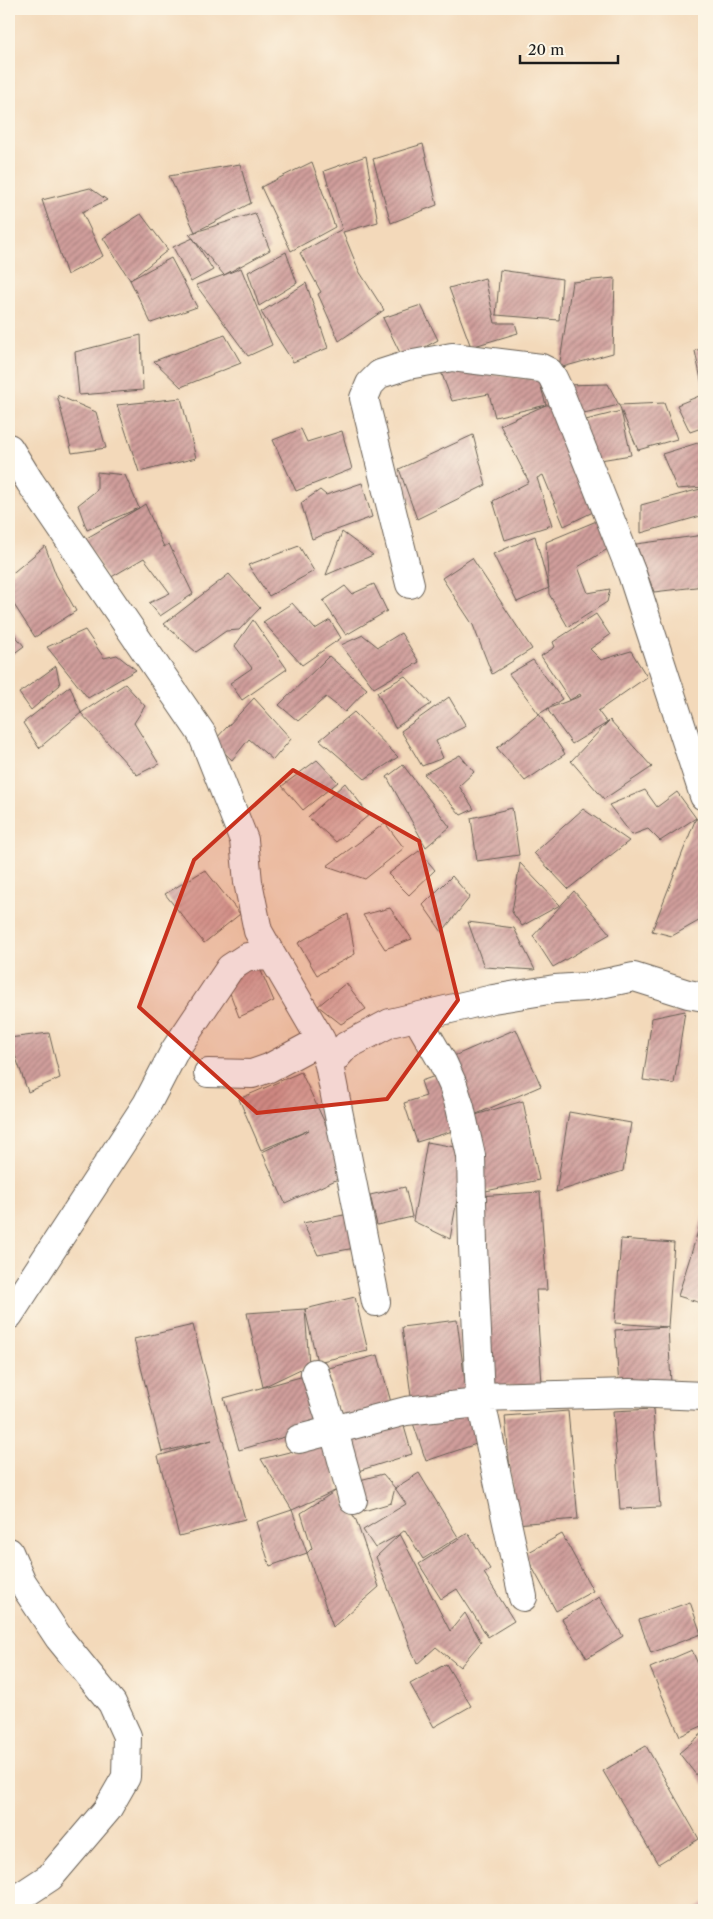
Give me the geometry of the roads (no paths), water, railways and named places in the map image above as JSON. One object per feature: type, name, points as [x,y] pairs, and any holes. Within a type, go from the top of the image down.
[{"type":"street","points":[[410,584],[364,398],[370,384],[380,374],[408,365],[452,357],[541,368],[549,372],[560,393],[632,574],[704,796]]},
{"type":"street","points":[[9,448],[30,482],[202,734],[244,840],[248,882],[258,931],[325,1052],[376,1302]]},
{"type":"street","points":[[9,1314],[147,1104],[175,1050],[230,968],[247,958],[272,956]]},
{"type":"street","points":[[208,1073],[252,1074],[346,1046],[390,1023],[417,1018],[493,998],[555,989],[586,987],[634,977],[688,994],[704,997]]},
{"type":"street","points":[[417,1018],[443,1063],[453,1085],[471,1156],[480,1397],[523,1597]]},
{"type":"street","points":[[315,1373],[334,1431],[353,1500]]},
{"type":"street","points":[[299,1439],[406,1411],[469,1404],[480,1397],[630,1393],[704,1396]]},
{"type":"street","points":[[9,1552],[22,1582],[59,1638],[112,1703],[127,1736],[126,1777],[107,1810],[50,1878],[9,1904]]}]
